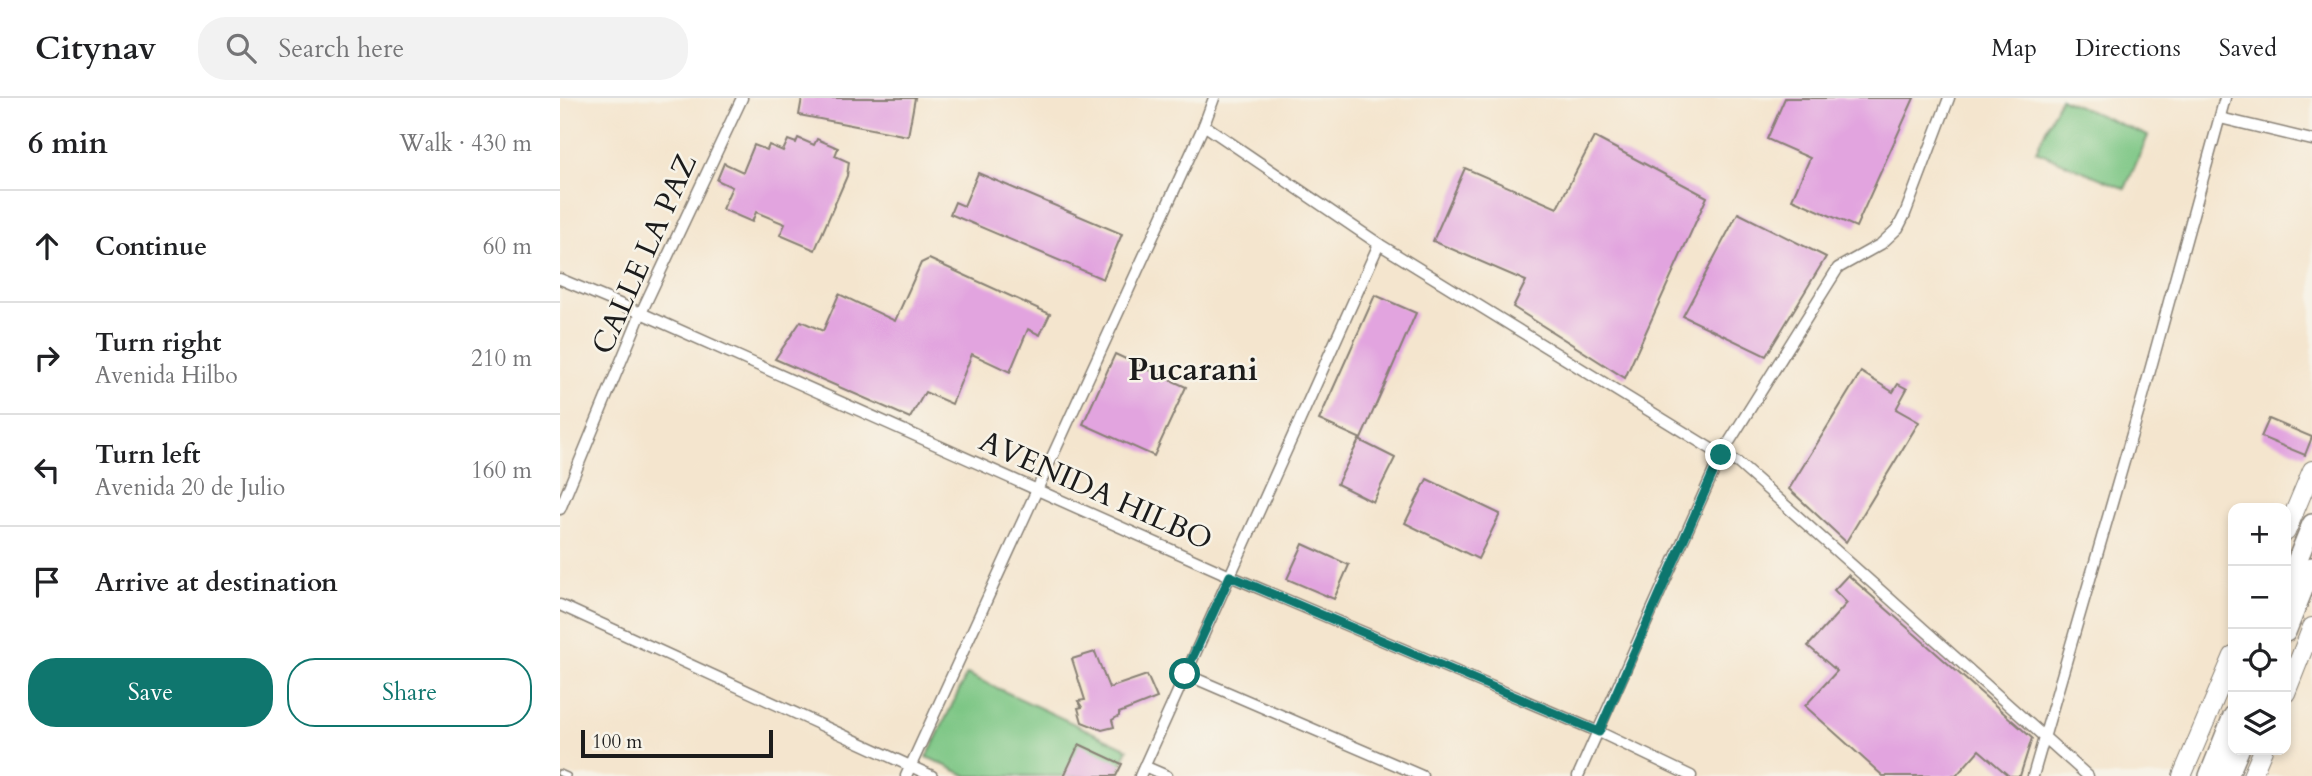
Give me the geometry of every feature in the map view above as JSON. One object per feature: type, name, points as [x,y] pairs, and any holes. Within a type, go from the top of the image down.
[{"type":"highway","points":[[2291,576],[2312,524]]},
{"type":"highway","points":[[2287,629],[2312,567]]},
{"type":"highway","points":[[2209,776],[2228,728]]},
{"type":"highway","points":[[2228,776],[2237,755]]},
{"type":"main road","points":[[2291,520],[2312,470]]},
{"type":"main road","points":[[2291,680],[2312,628]]},
{"type":"main road","points":[[2182,776],[2228,668]]},
{"type":"main road","points":[[2252,776],[2261,755]]},
{"type":"street","name":"CALLE LA PAZ","points":[[560,509],[641,313],[742,98]]},
{"type":"street","points":[[908,771],[1214,98]]},
{"type":"street","points":[[1578,776],[1721,455],[1838,268],[1881,244],[1898,228],[1949,98]]},
{"type":"street","points":[[2033,776],[2225,98]]},
{"type":"street","points":[[2220,118],[2312,140]]},
{"type":"street","points":[[1204,125],[1379,244],[1738,463],[2088,776]]},
{"type":"street","points":[[1167,776],[1142,771],[1379,244]]},
{"type":"street","name":"AVENIDA HILBO","points":[[560,279],[1230,576],[1599,732],[1691,776]]},
{"type":"street","points":[[560,605],[908,771],[932,776]]},
{"type":"street","points":[[1185,674],[1422,776]]},
{"type":"lane","points":[[560,773],[567,776]]},
{"type":"green space","points":[[2060,98],[2148,136],[2125,189],[2036,151]]},
{"type":"green space","points":[[967,674],[1128,749],[1116,776],[967,776],[927,757]]},
{"type":"building","points":[[802,98],[915,98],[908,136],[799,115]]},
{"type":"building","points":[[1785,98],[1914,98],[1856,227],[1792,199],[1810,158],[1767,139]]},
{"type":"building","points":[[1594,137],[1707,197],[1625,378],[1513,307],[1526,281],[1433,241],[1465,168],[1557,208]]},
{"type":"building","points":[[798,138],[814,145],[817,139],[838,148],[835,156],[849,162],[847,176],[815,250],[780,235],[785,224],[756,212],[752,222],[722,209],[732,187],[717,180],[724,163],[743,172],[754,145],[767,150],[769,145],[783,151],[788,140],[796,143]]},
{"type":"building","points":[[978,173],[1122,234],[1103,279],[950,214],[955,202],[964,206]]},
{"type":"building","points":[[1738,213],[1826,257],[1766,356],[1683,316]]},
{"type":"building","points":[[929,259],[1050,314],[1040,335],[1028,329],[1010,372],[972,354],[952,404],[925,392],[910,418],[775,359],[801,321],[823,331],[839,294],[895,321],[921,263]]},
{"type":"building","points":[[1375,295],[1416,313],[1361,439],[1319,420]]},
{"type":"building","points":[[1115,354],[1186,387],[1154,456],[1083,424]]},
{"type":"building","points":[[1861,372],[1893,392],[1898,384],[1907,389],[1896,409],[1919,422],[1846,542],[1789,489]]},
{"type":"building","points":[[2269,419],[2312,437],[2305,455],[2261,437]]},
{"type":"building","points":[[1359,440],[1395,458],[1373,502],[1337,484]]},
{"type":"building","points":[[1427,479],[1500,514],[1478,559],[1405,523]]},
{"type":"building","points":[[1303,544],[1349,565],[1334,599],[1287,579]]},
{"type":"building","points":[[1848,575],[2032,738],[2020,776],[2009,776],[1979,750],[1956,776],[1883,776],[1805,706],[1837,671],[1808,646],[1847,603],[1834,590]]},
{"type":"building","points":[[1095,652],[1109,688],[1147,675],[1157,698],[1119,713],[1119,716],[1112,720],[1114,727],[1102,730],[1082,722],[1078,708],[1082,707],[1078,701],[1085,700],[1072,659]]},
{"type":"building","points":[[1079,744],[1122,764],[1116,776],[1064,776]]},
{"type":"district","name":"Pucarani","points":[[1193,369]]},
{"type":"route","points":[[1185,674],[1230,576],[1599,732],[1721,455]]}]
